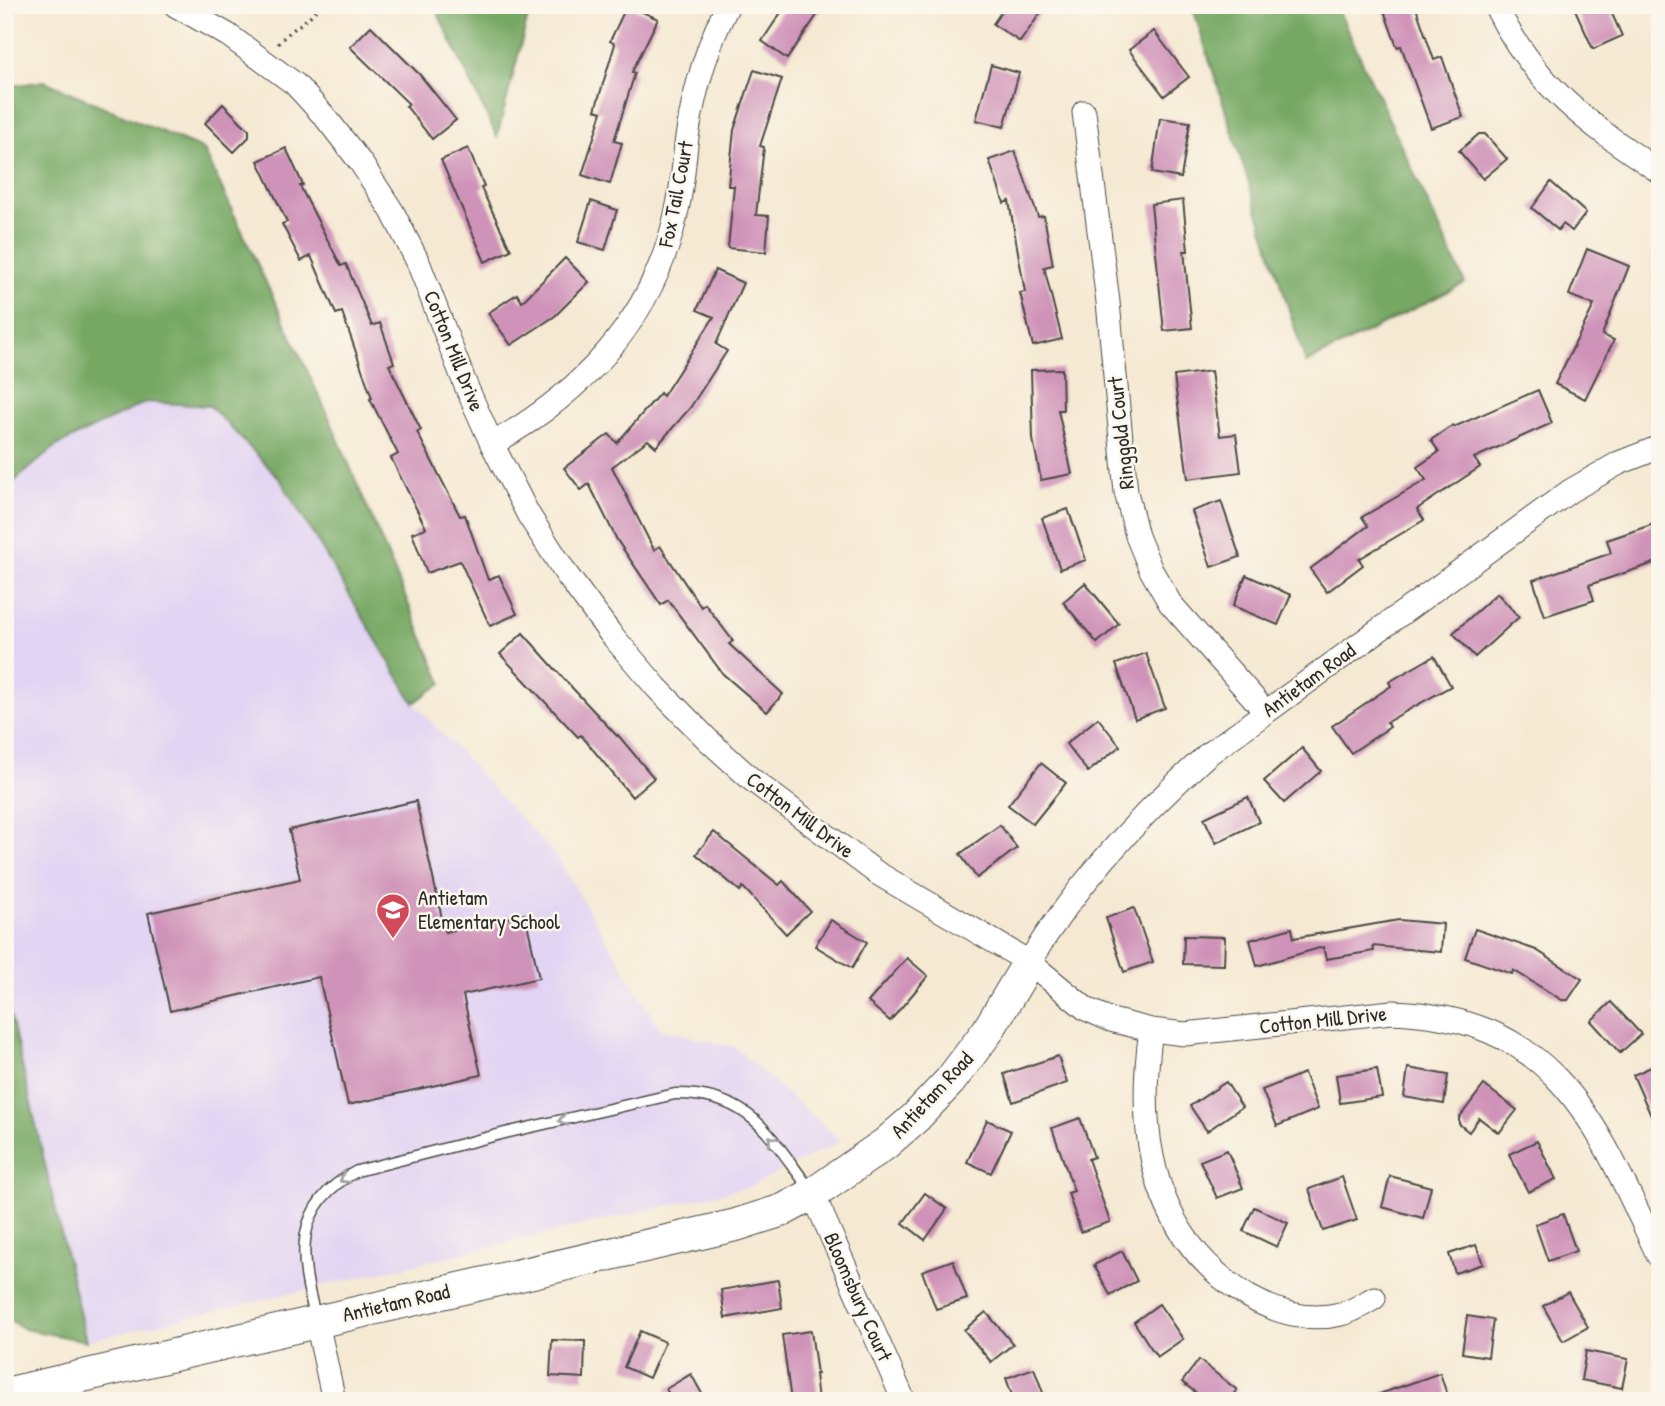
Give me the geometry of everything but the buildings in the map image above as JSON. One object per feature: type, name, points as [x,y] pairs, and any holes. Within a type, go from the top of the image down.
[{"type":"street","name":"Cotton Mill Drive","points":[[175,5],[228,34],[295,84],[361,163],[392,211],[418,262],[466,386],[528,514],[567,575],[610,633],[657,688],[751,779],[877,873],[1029,962],[1086,1009],[1111,1020],[1151,1030],[1185,1034],[1392,1012],[1457,1019],[1488,1030],[1533,1056],[1558,1078],[1579,1104],[1613,1158],[1658,1255]]},
{"type":"street","name":"Fox Tail Court","points":[[492,444],[553,404],[594,368],[617,342],[639,309],[657,273],[671,235],[700,79],[717,26],[728,5]]},
{"type":"street","points":[[1495,5],[1517,44],[1541,77],[1564,101],[1595,128],[1660,172]]},
{"type":"street","name":"Ringgold Court","points":[[1083,112],[1108,302],[1126,492],[1137,536],[1151,570],[1170,603],[1265,711]]},
{"type":"street","name":"Antietam Road","points":[[5,1394],[736,1225],[783,1210],[813,1194],[885,1144],[915,1118],[950,1081],[987,1032],[1074,894],[1159,798],[1208,755],[1265,711],[1570,491],[1619,463],[1660,447]]},
{"type":"street","points":[[1151,1030],[1145,1069],[1144,1101],[1148,1140],[1170,1215],[1188,1242],[1210,1267],[1235,1288],[1287,1315],[1312,1317],[1342,1314],[1374,1298]]},
{"type":"street","name":"Bloomsbury Court","points":[[813,1194],[904,1401]]},
{"type":"street","points":[[317,1322],[334,1401]]},
{"type":"lane","points":[[317,1322],[306,1282],[306,1226],[324,1194],[340,1180],[357,1171],[505,1133],[675,1094],[697,1094],[719,1098],[756,1121],[813,1194]]},
{"type":"path","points":[[265,61],[284,37],[313,15],[320,5]]},
{"type":"shaded area","points":[[146,402],[210,406],[280,479],[414,703],[558,859],[660,1029],[734,1047],[841,1141],[751,1186],[86,1341],[5,992],[5,489],[56,446]]},
{"type":"green space","points":[[434,5],[531,5],[497,137]]},
{"type":"green space","points":[[1192,5],[1336,5],[1465,283],[1306,363]]},
{"type":"green space","points":[[44,81],[204,150],[327,413],[442,683],[414,703],[280,479],[210,406],[146,402],[56,446],[5,489],[5,87]]},
{"type":"green space","points":[[5,992],[86,1341],[24,1329],[5,1317]]},
{"type":"place","name":"Antietam Elementary School","points":[[393,940]]}]
